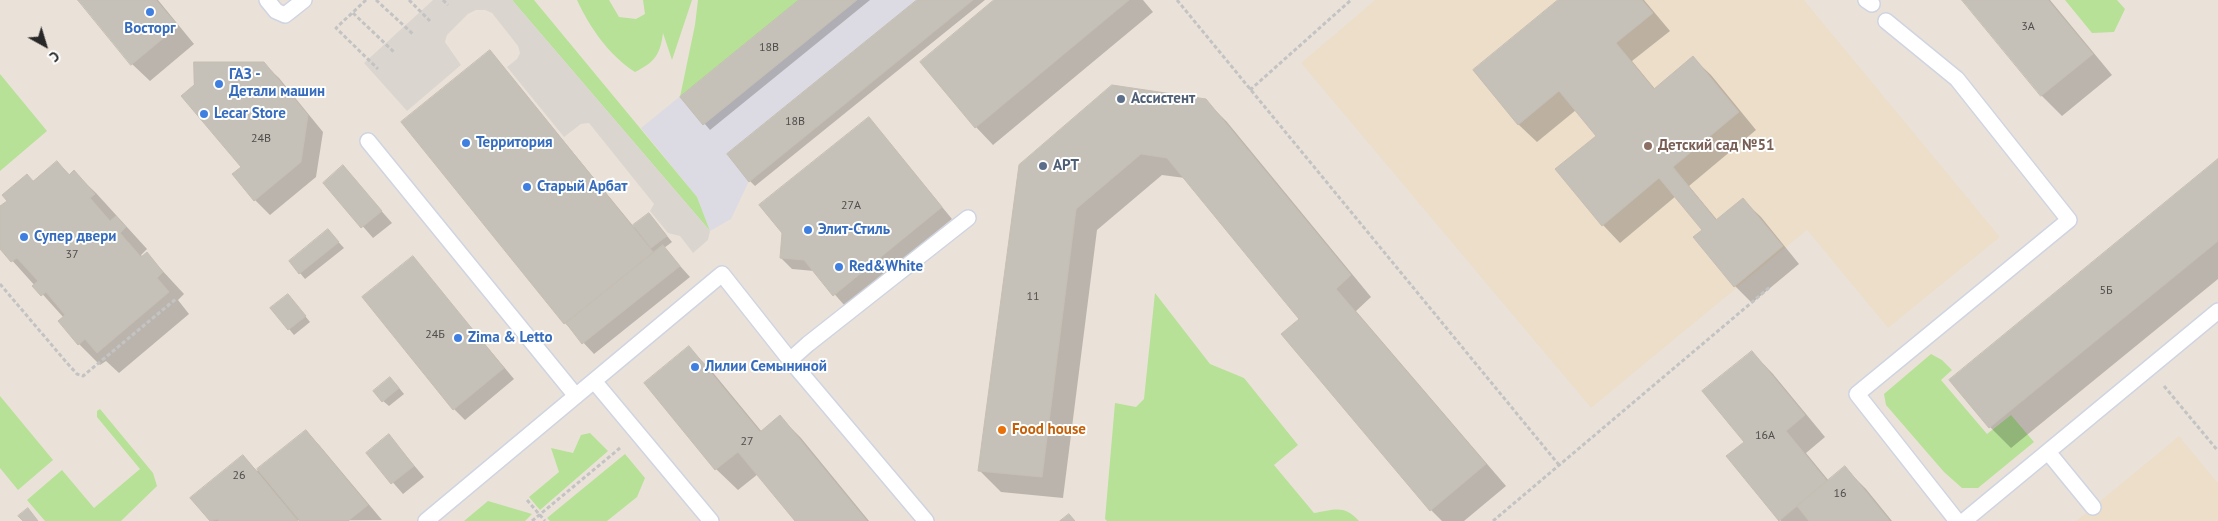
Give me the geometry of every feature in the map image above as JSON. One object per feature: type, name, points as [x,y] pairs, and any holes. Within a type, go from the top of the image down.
[{"type":"lane","points":[[266,0],[276,11],[285,15],[304,0]]},
{"type":"lane","points":[[1886,21],[1957,79],[2069,220],[1857,394],[1956,521]]},
{"type":"lane","points":[[368,141],[576,396]]},
{"type":"lane","points":[[790,360],[968,218]]},
{"type":"lane","points":[[426,521],[722,274],[790,360],[926,521]]},
{"type":"lane","points":[[1964,521],[2218,312]]},
{"type":"lane","points":[[594,381],[711,521]]},
{"type":"lane","points":[[2048,452],[2093,507]]},
{"type":"path","points":[[366,0],[336,28],[378,69]]},
{"type":"path","points":[[376,0],[414,35]]},
{"type":"path","points":[[409,0],[430,20]]},
{"type":"path","points":[[443,0],[448,5]]},
{"type":"path","points":[[1177,0],[1559,465]]},
{"type":"path","points":[[1250,90],[1351,0]]},
{"type":"path","points":[[353,13],[395,53]]},
{"type":"path","points":[[0,284],[67,364],[77,374],[83,376],[177,298]]},
{"type":"path","points":[[1493,521],[1770,287]]},
{"type":"path","points":[[2149,368],[2218,451]]},
{"type":"path","points":[[532,521],[638,433]]},
{"type":"path","points":[[527,500],[545,521]]},
{"type":"shaded area","points":[[433,0],[512,0],[710,231],[708,240],[693,253],[680,236],[668,233],[650,211],[654,204],[589,123],[581,124],[564,137],[507,67],[517,59],[520,53],[518,46],[492,13],[485,10],[476,10],[468,14],[447,35],[445,42],[461,65],[407,111],[364,63]]},
{"type":"shaded area","points":[[799,0],[973,0],[749,181],[731,219],[710,231],[697,197],[641,128]]},
{"type":"shaded area","name":"Детский сад №51","points":[[1375,0],[1804,0],[2000,237],[1888,328],[1807,230],[1591,408],[1301,63]]},
{"type":"shaded area","points":[[2179,436],[2218,483],[2218,521],[2076,521]]},
{"type":"green space","points":[[512,0],[534,0],[697,197],[710,231]]},
{"type":"green space","points":[[577,0],[609,0],[619,17],[636,19],[645,14],[643,0],[692,0],[672,60],[663,33],[660,47],[655,57],[647,65],[635,72],[617,58],[601,40]]},
{"type":"green space","points":[[698,0],[799,0],[680,97],[695,25]]},
{"type":"green space","points":[[2065,0],[2117,0],[2125,9],[2114,32],[2092,33]]},
{"type":"green space","points":[[0,74],[47,131],[0,171]]},
{"type":"green space","points":[[1155,293],[1210,364],[1244,378],[1298,445],[1274,465],[1314,513],[1343,510],[1359,521],[1107,521],[1105,519],[1115,403],[1136,407],[1144,399]]},
{"type":"green space","points":[[1931,354],[1942,360],[1952,370],[1941,380],[1987,434],[2011,415],[2034,442],[1978,488],[1962,488],[1944,472],[1886,405],[1884,394]]},
{"type":"green space","points":[[0,396],[53,460],[18,490],[0,468]]},
{"type":"green space","points":[[100,409],[153,473],[157,486],[121,521],[45,521],[27,500],[62,470],[94,508],[140,469],[97,417],[97,411]]},
{"type":"green space","points":[[590,433],[608,451],[540,510],[529,497],[559,472],[551,448],[573,453],[581,435]]},
{"type":"green space","points":[[625,454],[645,478],[637,497],[607,521],[550,521],[547,518]]},
{"type":"green space","points":[[488,501],[532,514],[525,521],[464,521]]},
{"type":"building","points":[[78,0],[156,0],[178,26],[131,65]]},
{"type":"building","points":[[799,0],[857,0],[703,125],[680,97]]},
{"type":"building","points":[[917,0],[973,0],[749,182],[727,154]]},
{"type":"building","points":[[994,0],[1129,0],[975,128],[920,62]]},
{"type":"building","points":[[1558,0],[1642,0],[1653,13],[1616,43],[1654,89],[1693,56],[1739,112],[1673,167],[1716,220],[1743,198],[1783,246],[1734,287],[1693,237],[1702,230],[1659,178],[1602,226],[1555,169],[1596,136],[1559,91],[1518,125],[1473,70]]},
{"type":"building","points":[[1962,0],[2048,0],[2093,54],[2041,96]]},
{"type":"building","name":"Старый Арбат","points":[[490,50],[653,252],[564,324],[401,122]]},
{"type":"building","points":[[194,62],[264,62],[308,115],[301,162],[254,201],[232,174],[241,167],[181,96],[194,85]]},
{"type":"building","points":[[1112,85],[1206,99],[1351,275],[1336,289],[1486,464],[1430,511],[1281,334],[1299,319],[1167,158],[1141,154],[1076,209],[1042,477],[978,471],[1019,165]]},
{"type":"building","points":[[869,117],[942,207],[833,296],[804,260],[780,258],[782,233],[759,205]]},
{"type":"building","points":[[2218,159],[2218,241],[1989,428],[1949,380]]},
{"type":"building","points":[[57,161],[69,175],[74,170],[95,194],[90,198],[110,221],[116,216],[126,227],[120,233],[141,257],[147,252],[163,272],[157,278],[169,292],[97,353],[85,339],[78,345],[58,321],[65,315],[46,292],[41,296],[32,286],[38,281],[17,258],[11,262],[0,249],[0,206],[7,201],[2,195],[27,174],[33,181]]},
{"type":"building","points":[[343,165],[382,211],[361,228],[323,183]]},
{"type":"building","points":[[649,213],[667,236],[651,248],[633,225]]},
{"type":"building","points":[[328,229],[339,242],[299,274],[289,261]]},
{"type":"building","points":[[663,245],[680,266],[582,344],[566,323]]},
{"type":"building","points":[[413,256],[504,368],[453,410],[362,297]]},
{"type":"building","points":[[288,294],[306,316],[288,330],[270,308]]},
{"type":"building","points":[[689,346],[760,432],[780,415],[867,521],[795,521],[738,452],[715,470],[644,383]]},
{"type":"building","points":[[1752,351],[1805,415],[1786,431],[1827,481],[1779,521],[1726,456],[1744,442],[1702,391]]},
{"type":"building","points":[[390,377],[399,388],[382,402],[373,391]]},
{"type":"building","points":[[306,430],[368,505],[348,521],[300,521],[257,469]]},
{"type":"building","points":[[389,434],[414,466],[391,484],[366,453]]},
{"type":"building","points":[[243,455],[298,521],[219,521],[218,519],[210,521],[190,498]]},
{"type":"building","points":[[1845,466],[1890,521],[1809,521],[1797,506]]},
{"type":"building","points":[[28,508],[38,521],[23,521],[18,516]]},
{"type":"building","points":[[1069,514],[1075,521],[1060,521]]},
{"type":"place","name":"Восторг","points":[[150,12]]},
{"type":"place","name":"ГАЗ - Детали машин","points":[[219,84]]},
{"type":"place","name":"Ассистент","points":[[1121,99]]},
{"type":"place","name":"Lecar Store","points":[[204,114]]},
{"type":"place","name":"Территория","points":[[466,143]]},
{"type":"place","name":"Детский сад №51","points":[[1648,146]]},
{"type":"place","name":"АРТ","points":[[1043,166]]},
{"type":"place","name":"Старый Арбат","points":[[527,187]]},
{"type":"place","name":"Элит-Стиль","points":[[808,230]]},
{"type":"place","name":"Супер двери","points":[[24,237]]},
{"type":"place","name":"Red&White","points":[[839,267]]},
{"type":"place","name":"Zima & Letto","points":[[458,338]]},
{"type":"place","name":"Лилии Семыниной","points":[[695,367]]},
{"type":"place","name":"Food house","points":[[1002,430]]}]
